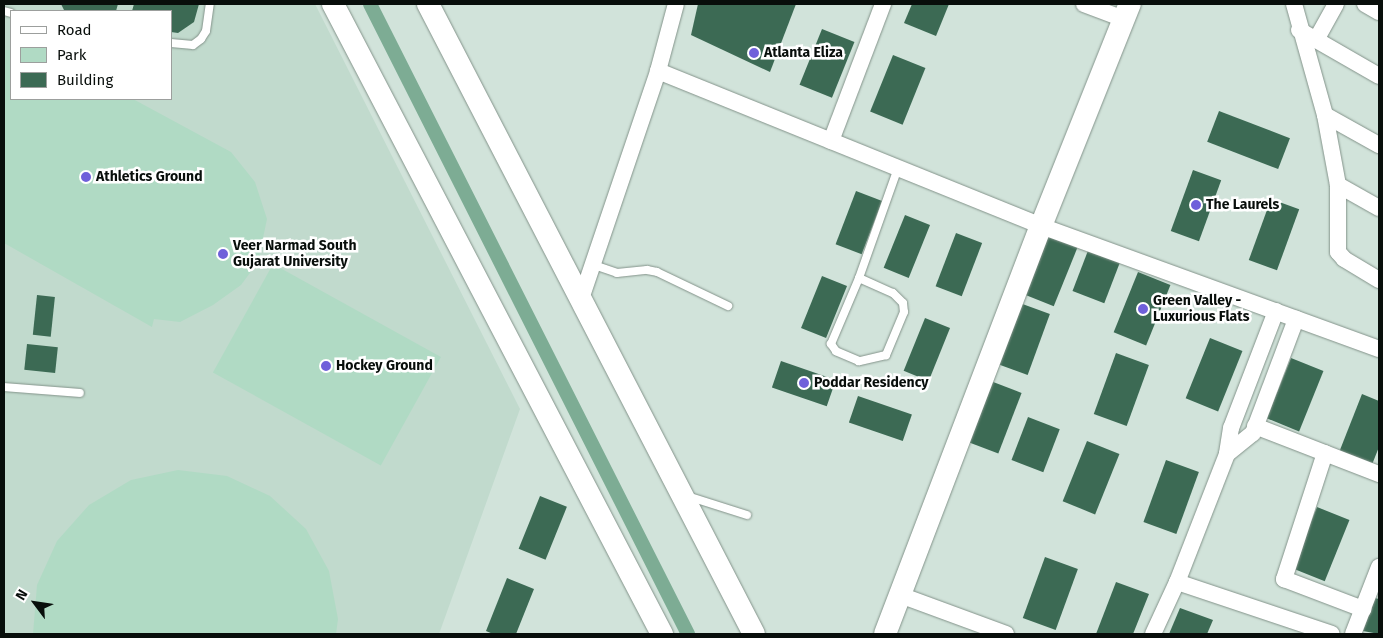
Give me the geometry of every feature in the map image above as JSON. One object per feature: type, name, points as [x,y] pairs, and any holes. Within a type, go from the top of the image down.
[{"type":"street","points":[[333,4],[662,634]]},
{"type":"street","points":[[428,4],[754,634]]},
{"type":"street","points":[[581,299],[658,71],[676,4]]},
{"type":"street","points":[[831,141],[883,4]]},
{"type":"street","points":[[885,634],[1041,226],[1127,12],[1084,4]]},
{"type":"street","points":[[1294,4],[1299,30],[1325,115],[1338,185],[1338,252],[1344,259],[1379,280]]},
{"type":"street","points":[[1316,40],[1336,4]]},
{"type":"street","points":[[1364,4],[1379,12]]},
{"type":"street","points":[[1299,30],[1379,76]]},
{"type":"street","points":[[658,71],[1041,226],[1379,349]]},
{"type":"street","points":[[1325,115],[1379,145]]},
{"type":"street","points":[[1338,185],[1379,208]]},
{"type":"street","points":[[1153,634],[1177,582],[1227,454],[1231,428],[1276,311]]},
{"type":"street","points":[[1227,454],[1253,433],[1296,319]]},
{"type":"street","points":[[1255,426],[1379,474]]},
{"type":"street","points":[[1324,453],[1284,579],[1363,609]]},
{"type":"street","points":[[1353,634],[1379,567]]},
{"type":"street","points":[[1177,582],[1332,634]]},
{"type":"street","points":[[900,595],[1006,634]]},
{"type":"lane","points":[[172,42],[193,45],[201,40],[206,31],[210,4]]},
{"type":"lane","points":[[859,278],[893,293],[903,302],[904,312],[886,356],[859,361],[836,351],[831,344],[859,278],[898,168]]},
{"type":"lane","points":[[594,265],[617,273],[647,270],[657,272],[728,306]]},
{"type":"lane","points":[[4,387],[80,392]]},
{"type":"lane","points":[[682,494],[747,515]]},
{"type":"shaded area","name":"Veer Narmad South Gujarat University","points":[[4,4],[315,4],[520,409],[439,634],[4,634]]},
{"type":"green space","points":[[4,50],[10,50],[10,100],[135,100],[231,152],[255,182],[267,219],[258,262],[241,285],[213,305],[180,322],[154,319],[152,327],[4,243]]},
{"type":"green space","points":[[273,264],[441,357],[381,466],[213,372]]},
{"type":"green space","points":[[178,470],[227,476],[270,496],[306,529],[329,571],[338,619],[336,634],[33,634],[37,585],[57,541],[89,505],[131,480]]},
{"type":"building","points":[[61,4],[118,4],[116,10],[64,10]]},
{"type":"building","points":[[134,4],[199,4],[194,22],[178,33],[172,32],[172,10],[132,10]]},
{"type":"building","name":"Atlanta Eliza","points":[[698,4],[796,4],[770,72],[691,35]]},
{"type":"building","points":[[912,4],[949,4],[936,36],[904,23]]},
{"type":"building","points":[[822,29],[854,42],[832,98],[800,85]]},
{"type":"building","points":[[893,55],[925,68],[903,125],[870,112]]},
{"type":"building","points":[[1219,111],[1290,138],[1278,169],[1207,142]]},
{"type":"building","name":"The Laurels","points":[[1193,170],[1221,180],[1199,241],[1171,231]]},
{"type":"building","points":[[856,191],[882,201],[862,254],[836,244]]},
{"type":"building","points":[[1271,199],[1299,209],[1277,270],[1249,260]]},
{"type":"building","points":[[905,215],[930,225],[909,278],[884,268]]},
{"type":"building","points":[[1046,232],[1078,245],[1054,306],[1021,293]]},
{"type":"building","points":[[956,233],[982,243],[962,296],[936,286]]},
{"type":"building","points":[[1089,248],[1121,260],[1104,303],[1073,291]]},
{"type":"building","name":"Green Valley - Luxurious Flats","points":[[1138,272],[1170,285],[1146,345],[1114,332]]},
{"type":"building","points":[[822,276],[847,286],[826,338],[801,328]]},
{"type":"building","points":[[37,295],[55,297],[51,337],[33,335]]},
{"type":"building","points":[[1017,302],[1050,314],[1028,375],[995,363]]},
{"type":"building","points":[[925,318],[950,328],[929,381],[904,371]]},
{"type":"building","points":[[1210,338],[1242,351],[1218,411],[1186,398]]},
{"type":"building","points":[[27,344],[58,347],[55,373],[24,370]]},
{"type":"building","points":[[1116,353],[1149,365],[1127,426],[1094,414]]},
{"type":"building","points":[[1291,358],[1323,371],[1299,431],[1267,418]]},
{"type":"building","name":"Poddar Residency","points":[[781,361],[836,380],[827,406],[772,387]]},
{"type":"building","points":[[988,380],[1022,393],[998,454],[965,441]]},
{"type":"building","points":[[1362,394],[1379,401],[1379,447],[1371,467],[1338,455]]},
{"type":"building","points":[[858,396],[912,415],[903,441],[849,422]]},
{"type":"building","points":[[1028,417],[1060,429],[1043,472],[1012,460]]},
{"type":"building","points":[[1087,441],[1119,454],[1095,514],[1063,501]]},
{"type":"building","points":[[1166,460],[1199,472],[1176,534],[1143,522]]},
{"type":"building","points":[[540,496],[567,507],[546,560],[519,549]]},
{"type":"building","points":[[1317,507],[1349,520],[1325,581],[1292,568]]},
{"type":"building","points":[[1045,557],[1078,569],[1056,630],[1023,618]]},
{"type":"building","points":[[507,578],[534,589],[516,634],[493,634],[486,631]]},
{"type":"building","points":[[1116,582],[1149,594],[1133,634],[1096,634]]},
{"type":"building","points":[[1375,598],[1379,599],[1379,634],[1363,631]]},
{"type":"building","points":[[1180,608],[1213,620],[1207,634],[1169,634]]},
{"type":"waterway","points":[[370,4],[688,634]]},
{"type":"place","name":"Atlanta Eliza","points":[[754,53]]},
{"type":"place","name":"Athletics Ground","points":[[86,177]]},
{"type":"place","name":"The Laurels","points":[[1196,205]]},
{"type":"place","name":"Veer Narmad South Gujarat University","points":[[223,254]]},
{"type":"place","name":"Green Valley - Luxurious Flats","points":[[1143,309]]},
{"type":"place","name":"Hockey Ground","points":[[326,366]]},
{"type":"place","name":"Poddar Residency","points":[[804,383]]}]
